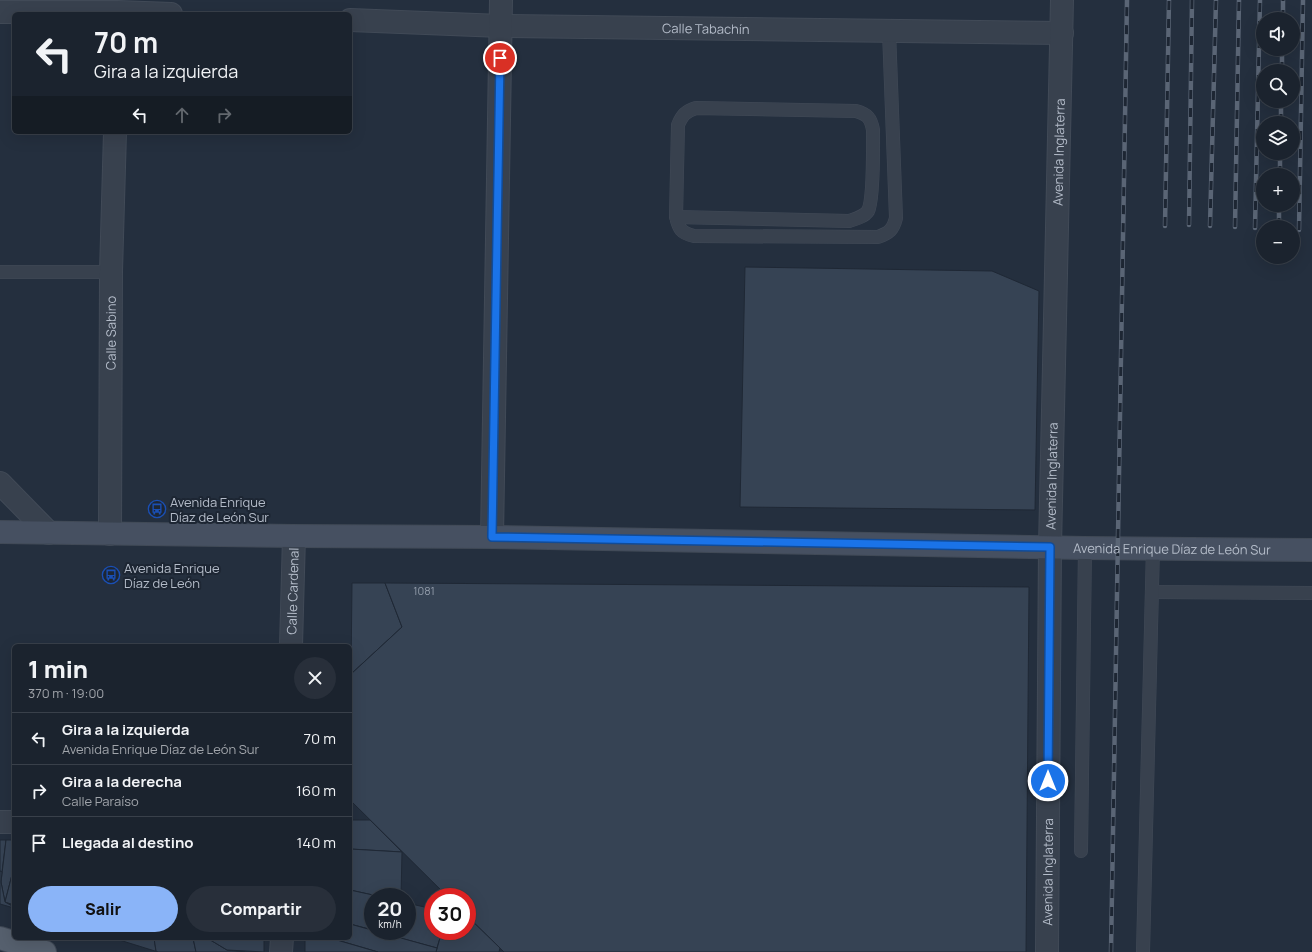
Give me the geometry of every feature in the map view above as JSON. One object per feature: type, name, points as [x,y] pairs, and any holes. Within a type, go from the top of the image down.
[{"type":"main road","name":"Avenida Enrique Díaz de León Sur","points":[[0,532],[492,537],[1085,548],[1153,547],[1312,550]]},
{"type":"main road","points":[[0,938],[45,952]]},
{"type":"street","points":[[492,537],[501,0]]},
{"type":"street","name":"Avenida Inglaterra","points":[[1047,952],[1050,547],[1062,0]]},
{"type":"street","points":[[0,12],[118,9],[150,12]]},
{"type":"street","name":"Calle Tabachín","points":[[352,20],[500,26],[1062,33]]},
{"type":"street","name":"Calle Sabino","points":[[110,534],[111,272],[115,134]]},
{"type":"street","points":[[0,482],[50,533]]},
{"type":"street","name":"Calle Cardenal","points":[[292,644],[294,536]]},
{"type":"street","points":[[0,822],[12,822]]},
{"type":"street","points":[[281,952],[282,940]]},
{"type":"lane","points":[[676,217],[849,221],[859,218],[868,212],[871,199],[873,130],[871,120],[865,114],[856,111],[696,108],[687,110],[681,117],[678,125],[676,217],[678,227],[685,234],[694,236],[878,237],[887,234],[894,227],[896,218],[889,30]]},
{"type":"lane","points":[[0,272],[111,272]]},
{"type":"lane","points":[[1143,952],[1153,547]]},
{"type":"lane","points":[[1081,851],[1085,548]]},
{"type":"lane","points":[[1152,592],[1312,593]]},
{"type":"building","points":[[745,267],[992,271],[1039,291],[1035,510],[740,507]]},
{"type":"building","points":[[352,583],[385,583],[402,627],[352,673]]},
{"type":"building","points":[[385,583],[1029,587],[1026,952],[504,952],[476,925],[476,888],[439,888],[352,802],[352,673],[402,627]]},
{"type":"building","points":[[352,820],[370,820],[402,852],[352,849]]},
{"type":"building","points":[[0,840],[6,840],[2,872],[0,871]]},
{"type":"building","points":[[6,840],[12,840],[12,875],[5,902],[1,882]]},
{"type":"building","points":[[352,849],[402,852],[401,888],[364,888],[364,893],[352,890]]},
{"type":"building","points":[[0,871],[2,872],[1,882],[5,902],[12,906],[12,907],[0,904]]},
{"type":"building","points":[[12,875],[12,904],[5,902]]},
{"type":"building","points":[[352,890],[364,893],[364,928],[352,925]]},
{"type":"building","points":[[416,905],[424,907],[424,940],[439,940],[437,948],[408,940],[416,940]]},
{"type":"building","points":[[352,925],[364,928],[364,940],[408,940],[437,948],[436,952],[378,952],[337,940],[352,940]]},
{"type":"building","points":[[476,925],[500,948],[499,952],[436,952],[439,940],[476,940]]},
{"type":"building","points":[[119,940],[154,940],[156,951],[158,952]]},
{"type":"building","points":[[154,940],[193,940],[196,952],[158,952],[156,951]]},
{"type":"building","points":[[193,940],[210,940],[227,950],[245,952],[196,952]]},
{"type":"building","points":[[210,940],[264,940],[264,952],[227,950]]},
{"type":"building","points":[[305,940],[337,940],[378,952],[305,952]]},
{"type":"railway","points":[[1111,952],[1127,0]]},
{"type":"railway","points":[[1165,226],[1169,0]]},
{"type":"railway","points":[[1189,225],[1192,0]]},
{"type":"railway","points":[[1210,226],[1216,0]]},
{"type":"railway","points":[[1235,227],[1239,0]]},
{"type":"railway","points":[[1255,228],[1260,0]]},
{"type":"railway","points":[[1283,0],[1283,12]]},
{"type":"railway","points":[[1299,220],[1303,0]]},
{"type":"railway","points":[[1282,56],[1282,64]]},
{"type":"railway","points":[[1281,108],[1281,116]]},
{"type":"railway","points":[[1280,160],[1280,168]]},
{"type":"railway","points":[[1279,212],[1279,220]]},
{"type":"place","name":"Avenida Enrique Díaz de León Sur","points":[[157,509]]},
{"type":"place","name":"Avenida Enrique Díaz de León","points":[[111,575]]},
{"type":"route","points":[[500,58],[492,537],[1050,547],[1048,781]]}]
